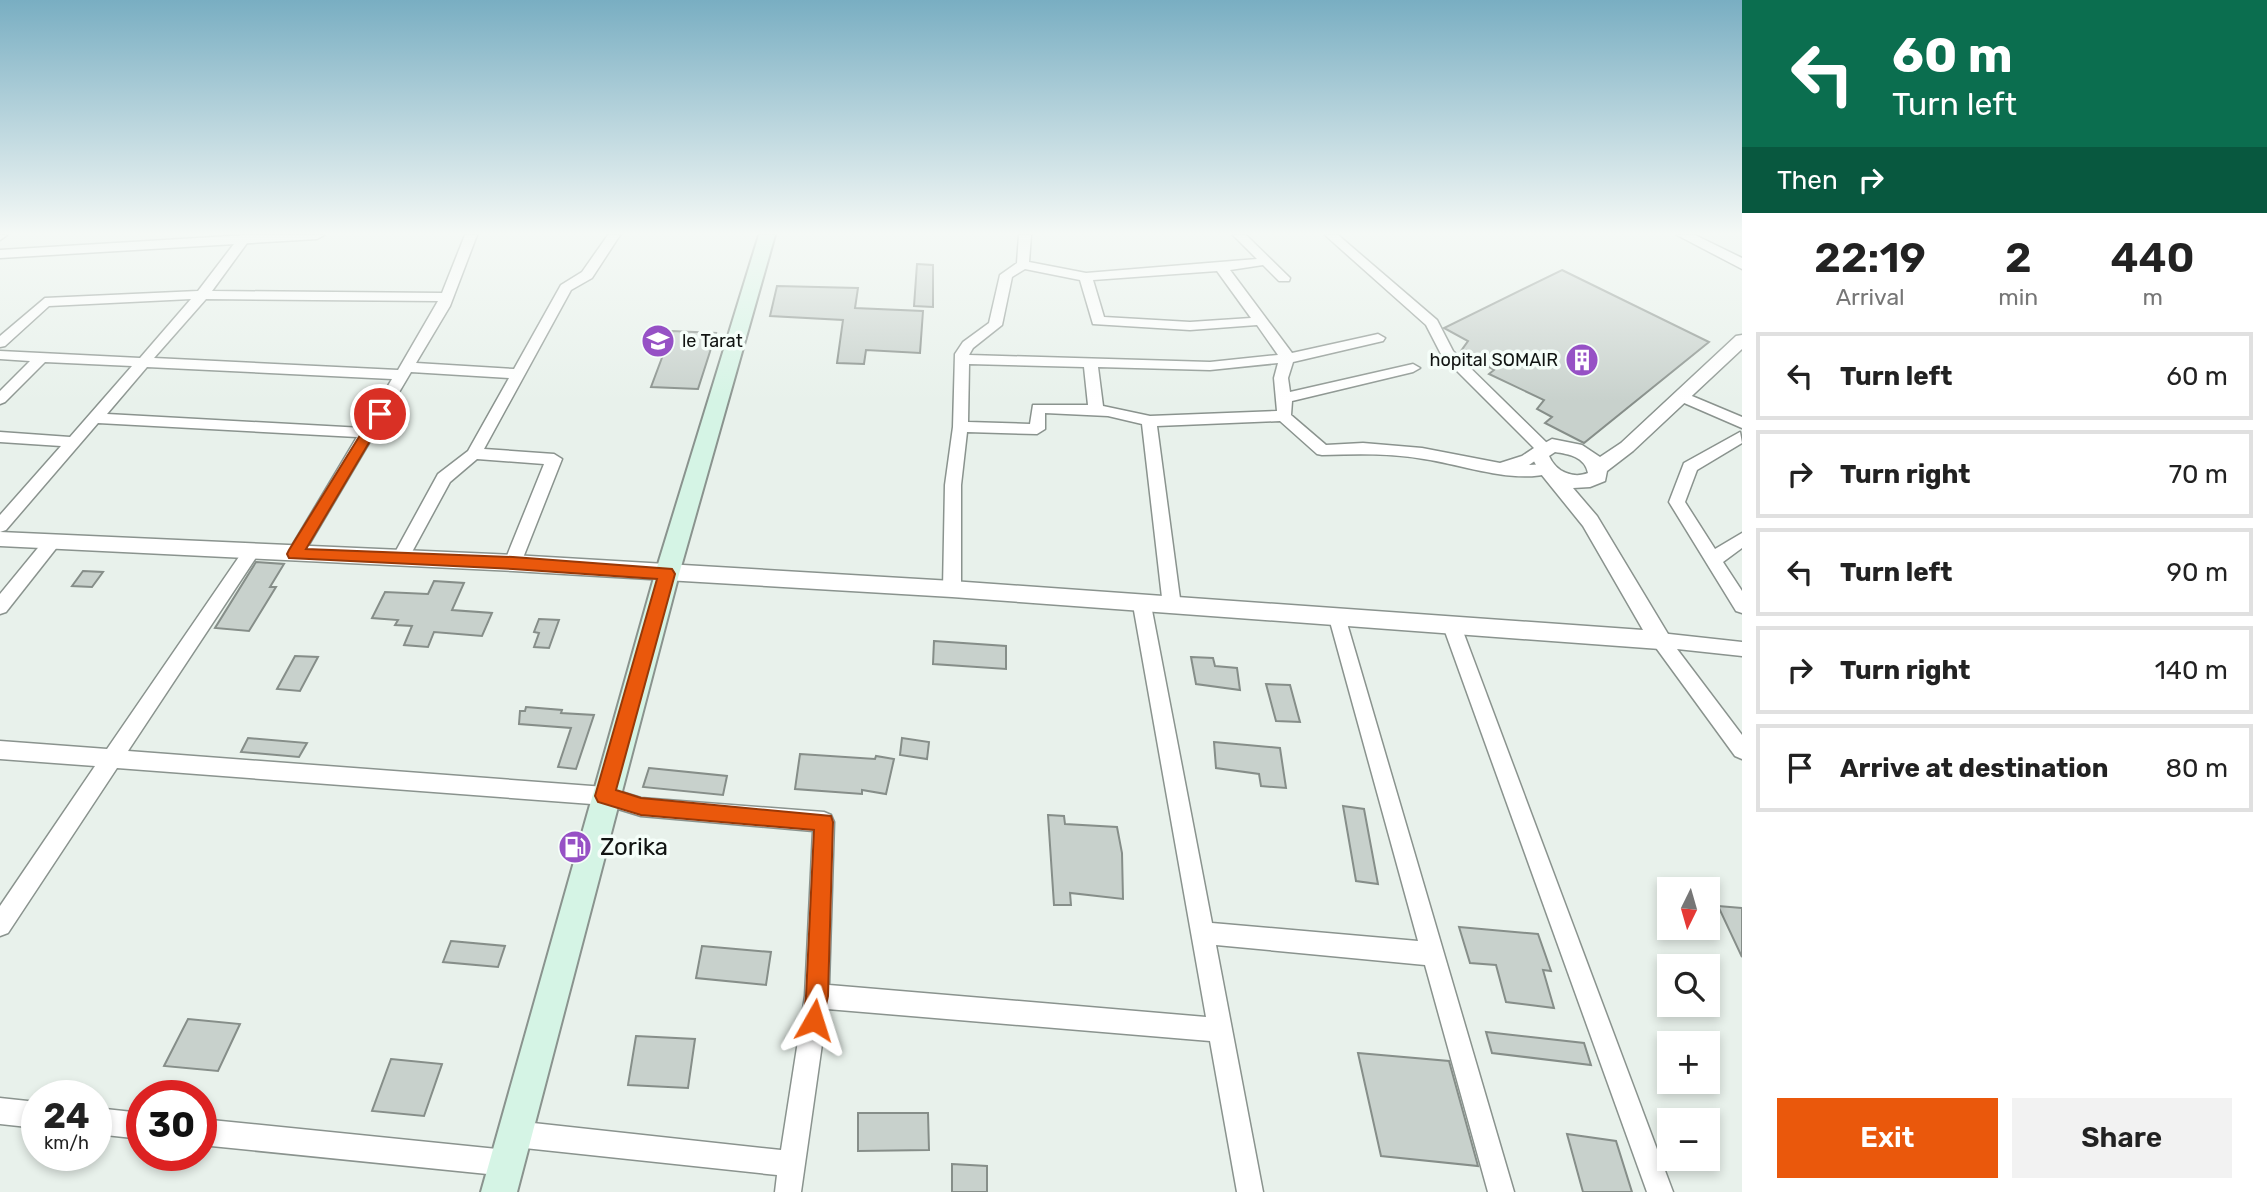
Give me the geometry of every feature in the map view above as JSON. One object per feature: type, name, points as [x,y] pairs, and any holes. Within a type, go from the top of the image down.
[{"type":"main road","points":[[499,1192],[605,796],[750,291]]},
{"type":"street","points":[[0,526],[205,291]]},
{"type":"street","points":[[295,554],[405,371],[449,291]]},
{"type":"street","points":[[400,558],[444,478],[474,454],[565,291]]},
{"type":"street","points":[[952,589],[953,485],[960,427],[962,359],[968,345],[995,324],[1002,291]]},
{"type":"street","points":[[1090,291],[1098,321],[1190,326],[1260,321]]},
{"type":"street","points":[[1238,291],[1288,358]]},
{"type":"street","points":[[1395,291],[1432,323],[1447,353],[1544,449]]},
{"type":"street","points":[[0,343],[45,302],[202,295],[447,297]]},
{"type":"street","points":[[962,359],[1210,366],[1288,358],[1378,338]]},
{"type":"street","points":[[960,427],[1037,429],[1038,408],[1096,410],[1132,415],[1149,421],[1284,416],[1322,450],[1363,447],[1422,453],[1500,468],[1548,471],[1564,480],[1594,474],[1627,447],[1741,341]]},
{"type":"street","points":[[0,355],[519,374]]},
{"type":"street","points":[[0,399],[42,357]]},
{"type":"street","points":[[1284,416],[1285,398],[1279,383],[1281,369],[1288,358]]},
{"type":"street","points":[[1091,363],[1096,410]]},
{"type":"street","points":[[1285,398],[1413,368]]},
{"type":"street","points":[[1680,396],[1741,434],[1690,467],[1677,502],[1742,606]]},
{"type":"street","points":[[96,418],[368,433]]},
{"type":"street","points":[[1149,421],[1172,606]]},
{"type":"street","points":[[1500,468],[1527,460],[1552,445],[1580,451],[1603,449],[1637,437]]},
{"type":"street","points":[[0,438],[75,442]]},
{"type":"street","points":[[1544,449],[1539,454],[1540,462],[1590,521],[1660,639],[1742,750]]},
{"type":"street","points":[[1580,451],[1591,459],[1594,474],[1590,521]]},
{"type":"street","points":[[474,454],[554,459],[513,563]]},
{"type":"street","points":[[1713,560],[1742,538]]},
{"type":"street","points":[[0,539],[513,563],[952,589],[1142,605],[1660,639],[1742,649]]},
{"type":"street","points":[[0,607],[52,542]]},
{"type":"street","points":[[0,925],[251,552]]},
{"type":"street","points":[[1142,605],[1250,1192]]},
{"type":"street","points":[[1338,618],[1501,1192]]},
{"type":"street","points":[[1452,626],[1660,1192]]},
{"type":"street","points":[[0,750],[605,796],[641,807],[824,822],[817,996],[788,1192]]},
{"type":"street","points":[[1203,933],[1434,954]]},
{"type":"street","points":[[817,996],[1221,1030]]},
{"type":"street","points":[[0,1111],[21,1113]]},
{"type":"street","points":[[217,1134],[507,1163]]},
{"type":"street","points":[[515,1134],[792,1164]]},
{"type":"building","points":[[776,291],[858,291],[855,308],[923,311],[920,353],[866,350],[864,364],[837,363],[843,320],[770,316]]},
{"type":"building","points":[[915,291],[933,291],[933,307],[914,306]]},
{"type":"building","name":"hopital SOMAIR","points":[[1520,291],[1604,291],[1709,342],[1584,443],[1545,423],[1552,417],[1537,409],[1544,400],[1489,374],[1494,370],[1461,351],[1468,341],[1444,328]]},
{"type":"building","points":[[672,331],[716,333],[698,389],[651,387]]},
{"type":"building","points":[[256,562],[284,564],[270,587],[276,587],[249,631],[215,628]]},
{"type":"building","points":[[83,571],[103,572],[92,587],[72,586]]},
{"type":"building","points":[[434,581],[464,583],[452,610],[492,613],[482,636],[434,632],[428,647],[404,645],[412,626],[395,625],[398,620],[372,618],[385,592],[428,594]]},
{"type":"building","points":[[539,619],[559,620],[549,648],[534,647],[539,633],[534,632]]},
{"type":"building","points":[[934,641],[1006,646],[1006,669],[933,664]]},
{"type":"building","points":[[295,656],[318,657],[300,691],[277,689]]},
{"type":"building","points":[[1191,657],[1213,658],[1215,666],[1237,668],[1240,690],[1196,684]]},
{"type":"building","points":[[1266,684],[1290,685],[1300,722],[1276,721]]},
{"type":"building","points":[[526,707],[594,715],[576,769],[558,767],[571,728],[519,724],[520,711],[525,711]]},
{"type":"building","points":[[248,738],[307,743],[299,757],[241,752]]},
{"type":"building","points":[[902,738],[929,742],[927,759],[900,755]]},
{"type":"building","points":[[1214,742],[1280,748],[1286,788],[1261,786],[1259,774],[1216,768]]},
{"type":"building","points":[[800,754],[894,759],[886,794],[862,790],[862,794],[795,789]]},
{"type":"building","points":[[649,768],[727,776],[723,795],[643,787]]},
{"type":"building","points":[[1343,806],[1364,809],[1378,884],[1356,881]]},
{"type":"building","points":[[1048,815],[1064,816],[1065,824],[1117,827],[1122,853],[1123,899],[1070,893],[1071,905],[1054,905]]},
{"type":"building","points":[[1720,906],[1742,908],[1742,957],[1720,910]]},
{"type":"building","points":[[1459,927],[1538,934],[1551,971],[1543,970],[1554,1008],[1506,1002],[1496,965],[1470,963]]},
{"type":"building","points":[[451,941],[505,946],[498,967],[443,962]]},
{"type":"building","points":[[702,946],[771,952],[766,985],[696,978]]},
{"type":"building","points":[[188,1019],[240,1024],[218,1071],[164,1066]]},
{"type":"building","points":[[1486,1032],[1584,1043],[1591,1065],[1492,1053]]},
{"type":"building","points":[[636,1036],[695,1039],[688,1088],[628,1085]]},
{"type":"building","points":[[1358,1053],[1449,1061],[1478,1166],[1381,1156]]},
{"type":"building","points":[[391,1059],[442,1064],[424,1116],[372,1111]]},
{"type":"building","points":[[858,1113],[928,1113],[929,1150],[858,1151]]},
{"type":"building","points":[[1567,1134],[1616,1141],[1632,1192],[1583,1192]]},
{"type":"building","points":[[952,1164],[987,1166],[987,1192],[952,1192]]},
{"type":"place","name":"le Tarat","points":[[658,341]]},
{"type":"place","name":"hopital SOMAIR","points":[[1582,360]]},
{"type":"place","name":"Zorika","points":[[575,847]]},
{"type":"route","points":[[380,414],[295,554],[513,563],[667,574],[605,796],[641,807],[824,822],[814,1020]]}]
